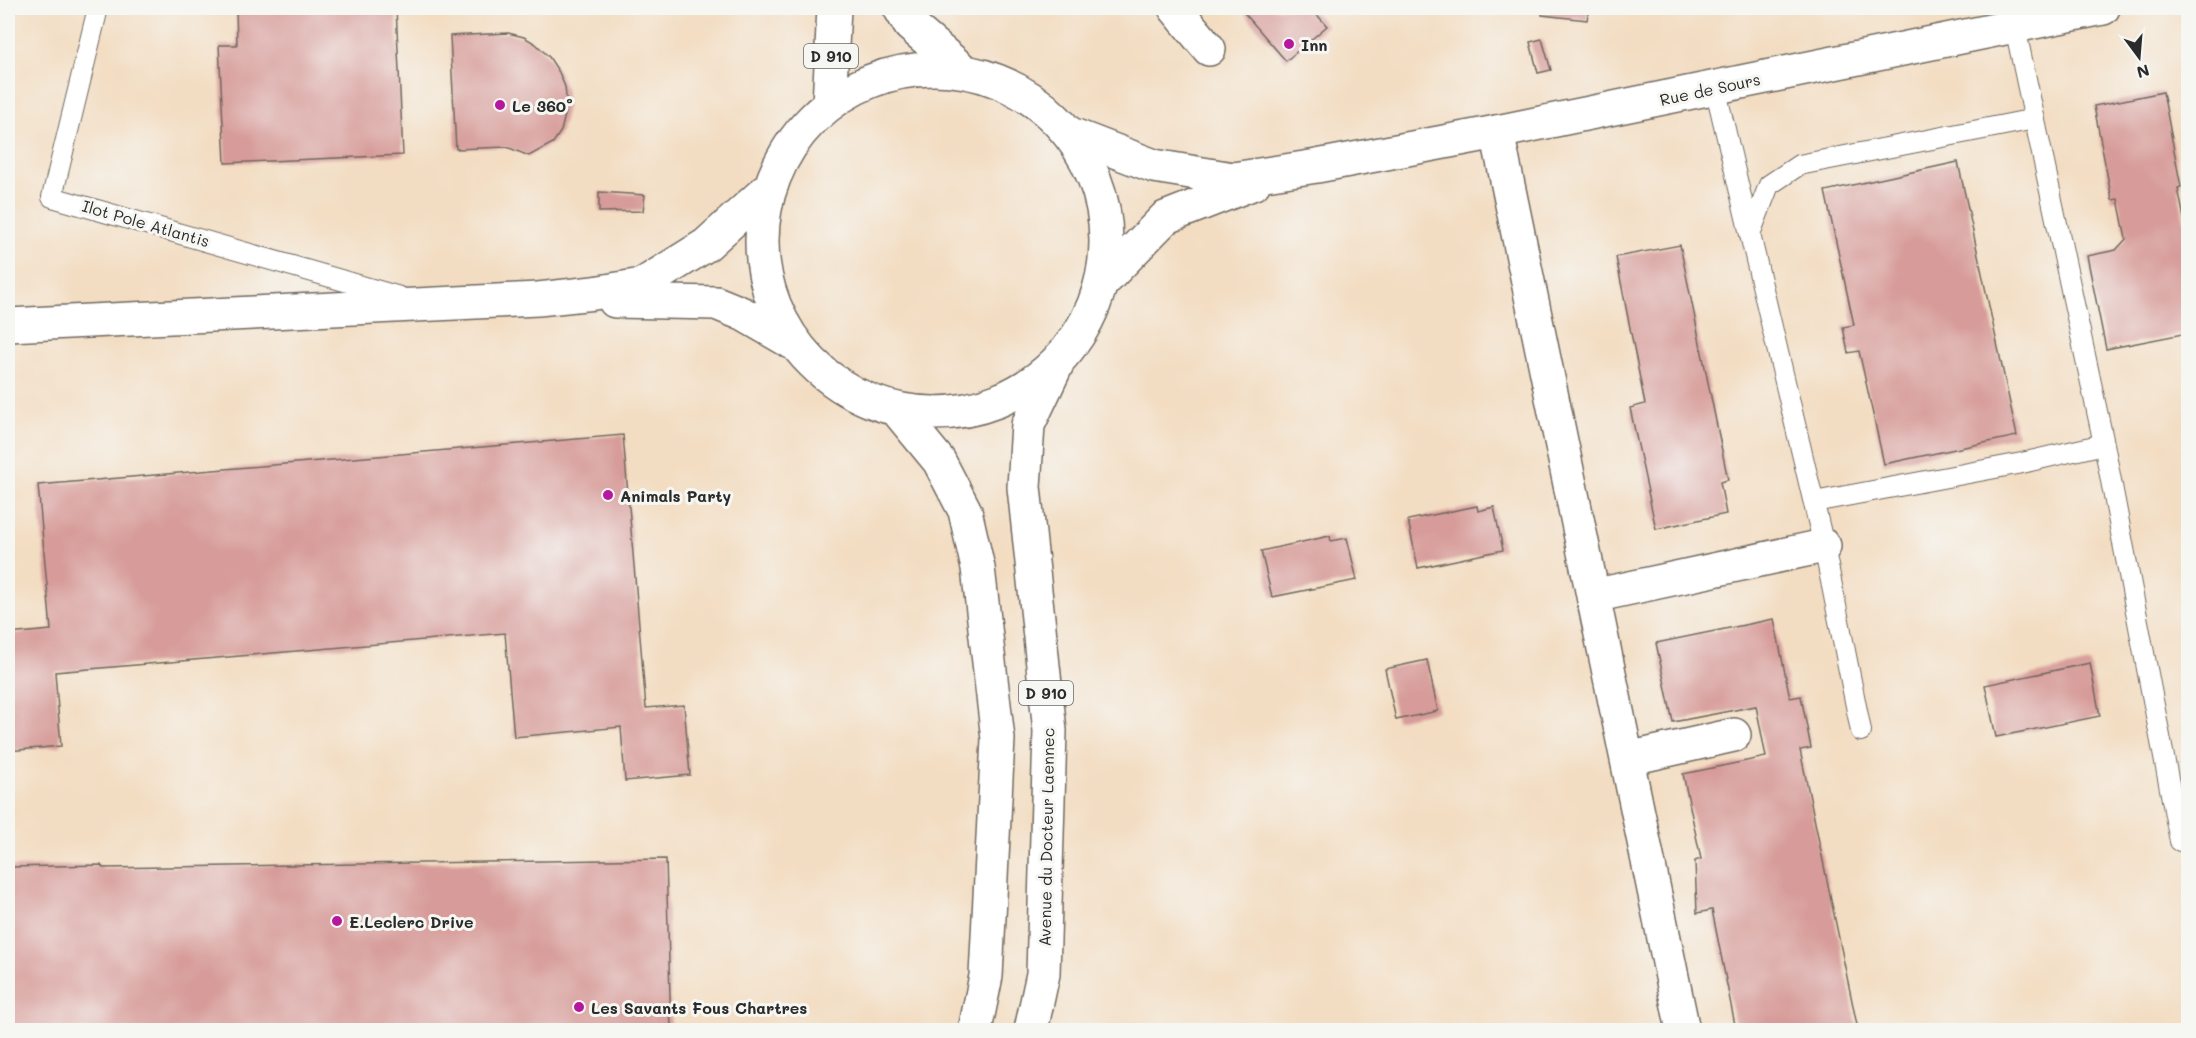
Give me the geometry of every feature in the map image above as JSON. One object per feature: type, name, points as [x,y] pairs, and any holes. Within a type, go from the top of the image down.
[{"type":"main road","name":"D 910","points":[[829,104],[834,8]]},
{"type":"main road","points":[[900,8],[910,25],[964,72]]},
{"type":"main road","points":[[1175,8],[1209,49]]},
{"type":"main road","name":"Rue de Sours","points":[[1317,166],[1497,132],[2103,8]]},
{"type":"main road","points":[[917,70],[964,72],[1004,83],[1039,104],[1068,133],[1090,167],[1103,204],[1107,244],[1101,284],[1085,326],[1058,362],[1011,396],[956,413],[897,410],[858,397],[822,374],[793,343],[769,295],[760,241],[769,188],[792,141],[829,104],[870,81],[917,70]]},
{"type":"main road","points":[[1497,132],[1683,1030]]},
{"type":"main road","points":[[1068,133],[1154,166],[1233,179],[1317,166]]},
{"type":"main road","points":[[1101,284],[1165,218],[1246,186],[1317,166]]},
{"type":"main road","points":[[538,299],[642,285],[706,245],[769,188]]},
{"type":"main road","points":[[8,325],[538,299],[716,303],[743,314],[793,343]]},
{"type":"main road","name":"Avenue du Docteur Laennec","points":[[1031,1030],[1043,974],[1050,731],[1024,487],[1028,425],[1058,362]]},
{"type":"main road","points":[[897,410],[939,461],[960,501],[965,512],[978,568],[998,739],[987,976],[975,1030]]},
{"type":"main road","points":[[1593,597],[1824,546]]},
{"type":"main road","points":[[1627,759],[1734,735]]},
{"type":"lane","name":"Ilot Pole Atlantis","points":[[98,8],[52,196],[426,305]]},
{"type":"lane","points":[[2015,27],[2104,444],[2180,842]]},
{"type":"lane","points":[[1715,87],[1824,546],[1861,731]]},
{"type":"lane","points":[[1750,234],[1768,185],[1799,165],[2035,119]]},
{"type":"lane","points":[[1814,502],[2022,464],[2104,444]]},
{"type":"building","points":[[236,8],[396,8],[403,155],[225,163],[219,45],[237,45]]},
{"type":"building","name":"Inn","points":[[1240,8],[1311,8],[1327,26],[1286,61]]},
{"type":"building","points":[[1543,8],[1589,8],[1587,20],[1542,15]]},
{"type":"building","points":[[508,33],[524,37],[536,44],[559,72],[565,87],[567,107],[561,131],[553,143],[529,156],[507,147],[456,149],[450,36]]},
{"type":"building","points":[[1542,39],[1551,70],[1538,73],[1530,42]]},
{"type":"building","points":[[2163,92],[2181,187],[2178,188],[2188,239],[2188,333],[2106,349],[2087,256],[2116,250],[2126,239],[2118,199],[2112,200],[2094,106]]},
{"type":"building","points":[[1958,162],[2017,436],[1884,464],[1859,351],[1848,353],[1843,327],[1854,325],[1825,191]]},
{"type":"building","points":[[599,192],[645,195],[643,211],[599,212]]},
{"type":"building","points":[[1680,245],[1728,480],[1720,482],[1726,514],[1656,529],[1630,408],[1645,404],[1616,257]]},
{"type":"building","points":[[623,435],[646,708],[684,705],[690,775],[625,781],[621,727],[514,737],[505,633],[55,672],[61,746],[8,751],[8,634],[51,630],[38,485]]},
{"type":"building","points":[[1477,506],[1478,511],[1494,507],[1503,550],[1418,568],[1408,520]]},
{"type":"building","points":[[1330,536],[1331,541],[1347,538],[1357,580],[1272,597],[1261,551]]},
{"type":"building","points":[[1774,619],[1790,698],[1801,696],[1811,748],[1800,750],[1858,1030],[1736,1030],[1712,910],[1697,913],[1695,861],[1701,859],[1683,774],[1766,757],[1756,706],[1673,722],[1656,643]]},
{"type":"building","points":[[1427,660],[1438,711],[1396,720],[1385,669]]},
{"type":"building","points":[[2090,663],[2100,716],[1996,737],[1985,685]]},
{"type":"building","name":"E.Leclerc Drive","points":[[666,859],[671,1030],[8,1030],[9,867],[101,865],[103,868]]},
{"type":"place","name":"Inn","points":[[1289,44]]},
{"type":"place","name":"Le 360°","points":[[500,105]]},
{"type":"place","name":"Animals Party","points":[[608,495]]},
{"type":"place","name":"E.Leclerc Drive","points":[[337,921]]},
{"type":"place","name":"Les Savants Fous Chartres","points":[[579,1007]]}]
